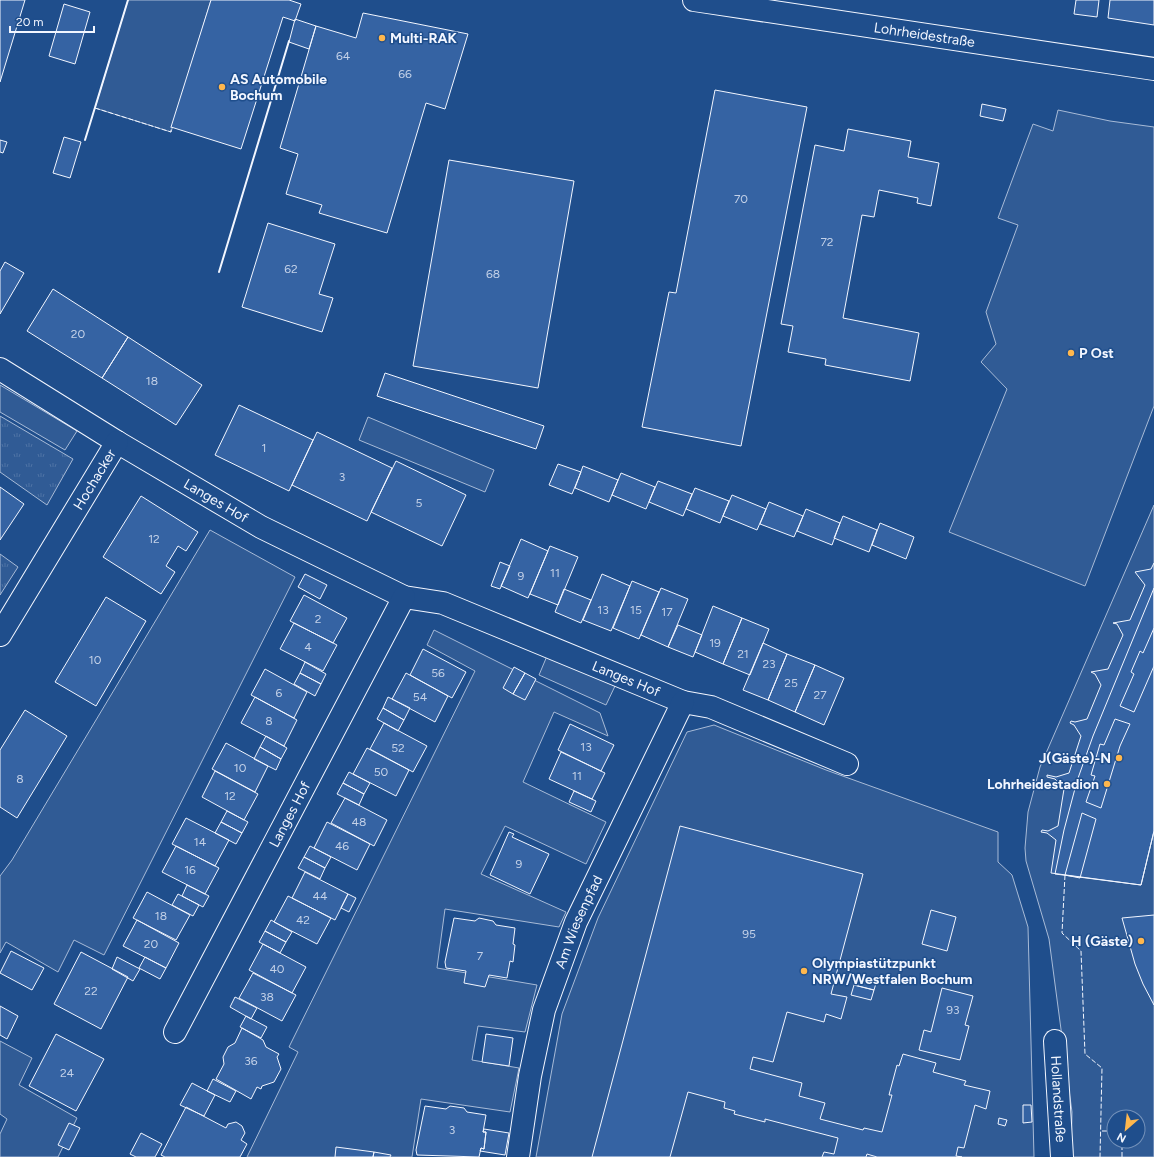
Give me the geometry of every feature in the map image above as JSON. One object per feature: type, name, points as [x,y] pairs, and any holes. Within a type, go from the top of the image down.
[{"type":"street","name":"Lohrheidestraße","points":[[694,0],[1154,69]]},
{"type":"street","name":"Hochacker","points":[[0,369],[117,442],[0,635]]},
{"type":"street","name":"Langes Hof","points":[[117,442],[261,527],[404,596],[443,603],[683,702],[711,707],[847,764]]},
{"type":"street","name":"Langes Hof","points":[[175,1032],[404,596]]},
{"type":"street","name":"Am Wiesenpfad","points":[[518,1157],[530,1076],[547,1003],[576,922],[683,702]]},
{"type":"street","name":"Hollandstraße","points":[[1055,1041],[1062,1157]]},
{"type":"green space","points":[[0,416],[73,459],[47,505],[0,472]]},
{"type":"green space","points":[[0,554],[18,567],[0,595]]},
{"type":"shaded area","points":[[128,0],[211,0],[171,132],[95,108]]},
{"type":"shaded area","name":"P Ost","points":[[1058,110],[1110,121],[1154,127],[1154,406],[1085,586],[949,532],[1007,389],[981,362],[996,344],[986,312],[1018,225],[998,218],[1033,124],[1053,131]]},
{"type":"shaded area","points":[[0,385],[77,431],[65,450],[0,412]]},
{"type":"shaded area","points":[[368,417],[494,470],[485,492],[359,440]]},
{"type":"shaded area","points":[[1154,505],[1154,1157],[1071,1157],[1072,1112],[1049,939],[1026,861],[1025,848],[1028,812],[1040,767]]},
{"type":"shaded area","points":[[210,530],[295,577],[104,955],[74,940],[58,972],[6,942],[0,953],[0,876],[12,860]]},
{"type":"shaded area","points":[[434,630],[600,713],[608,736],[554,712],[523,782],[606,822],[586,864],[505,826],[481,874],[566,912],[559,927],[445,909],[437,968],[537,985],[525,1032],[478,1026],[472,1060],[519,1068],[510,1112],[421,1099],[412,1157],[247,1157],[298,1052],[289,1047],[475,671],[427,645]]},
{"type":"shaded area","points":[[547,656],[615,686],[606,705],[539,675]]},
{"type":"shaded area","name":"Olympiastützpunkt NRW/Westfalen Bochum","points":[[714,725],[826,770],[998,832],[998,862],[1012,875],[1028,927],[1034,1157],[536,1157],[562,1014],[598,918],[687,732]]},
{"type":"shaded area","points":[[0,1041],[32,1058],[19,1085],[77,1118],[58,1157],[0,1157],[0,1134],[7,1119],[0,1114]]},
{"type":"building","points":[[0,0],[25,0],[0,82]]},
{"type":"building","name":"AS Automobile Bochum","points":[[211,0],[289,0],[301,4],[295,21],[283,17],[241,149],[171,127]]},
{"type":"building","points":[[1076,0],[1099,0],[1097,17],[1074,14]]},
{"type":"building","points":[[1110,0],[1154,0],[1154,25],[1108,18]]},
{"type":"building","points":[[64,4],[90,12],[75,64],[49,56]]},
{"type":"building","points":[[363,13],[468,34],[445,109],[426,103],[387,233],[319,213],[322,205],[286,194],[298,154],[280,148],[316,26],[356,38]]},
{"type":"building","points":[[295,19],[316,26],[309,49],[289,42]]},
{"type":"building","points":[[715,90],[807,107],[741,446],[642,427],[669,292],[676,293]]},
{"type":"building","points":[[982,104],[1006,109],[1003,121],[980,116]]},
{"type":"building","points":[[848,129],[911,141],[908,157],[939,163],[931,206],[917,203],[918,198],[879,190],[874,217],[862,215],[843,318],[919,333],[910,381],[825,365],[826,359],[788,352],[793,326],[781,324],[815,145],[844,151]]},
{"type":"building","points":[[64,137],[81,142],[70,178],[53,173]]},
{"type":"building","points":[[0,140],[7,142],[3,153],[0,152]]},
{"type":"building","points":[[449,160],[574,181],[538,388],[413,366]]},
{"type":"building","points":[[268,223],[335,244],[319,294],[333,298],[322,332],[242,307]]},
{"type":"building","points":[[5,262],[24,273],[0,314],[0,271]]},
{"type":"building","points":[[53,289],[128,337],[102,378],[27,331]]},
{"type":"building","points":[[128,337],[202,385],[176,425],[102,378]]},
{"type":"building","points":[[385,373],[544,426],[536,449],[377,396]]},
{"type":"building","points":[[239,405],[313,440],[289,491],[215,455]]},
{"type":"building","points":[[317,432],[392,468],[367,521],[292,485]]},
{"type":"building","points":[[396,461],[466,495],[442,546],[371,512]]},
{"type":"building","points":[[558,464],[581,472],[572,494],[549,485]]},
{"type":"building","points":[[583,466],[618,480],[609,502],[575,488]]},
{"type":"building","points":[[621,473],[655,487],[646,509],[612,495]]},
{"type":"building","points":[[658,481],[692,494],[683,516],[649,502]]},
{"type":"building","points":[[0,487],[24,504],[0,540]]},
{"type":"building","points":[[695,488],[729,501],[720,523],[686,509]]},
{"type":"building","points":[[732,495],[766,509],[757,530],[723,516]]},
{"type":"building","points":[[141,496],[198,532],[186,551],[178,546],[166,566],[175,572],[161,594],[103,557]]},
{"type":"building","points":[[769,502],[803,516],[794,537],[760,524]]},
{"type":"building","points":[[806,509],[840,523],[832,545],[797,531]]},
{"type":"building","points":[[843,516],[877,530],[869,552],[834,538]]},
{"type":"building","points":[[880,523],[914,537],[906,559],[872,545]]},
{"type":"building","points":[[521,539],[548,551],[528,598],[501,586]]},
{"type":"building","points":[[550,546],[578,557],[558,605],[530,594]]},
{"type":"building","points":[[500,562],[510,566],[500,589],[491,586]]},
{"type":"building","name":"Lohrheidestadion","points":[[1154,563],[1154,831],[1141,885],[1051,873],[1056,840],[1047,833],[1041,832],[1042,830],[1048,831],[1058,826],[1064,789],[1055,779],[1047,777],[1047,775],[1056,777],[1069,773],[1081,736],[1074,725],[1070,723],[1071,721],[1075,722],[1087,719],[1101,685],[1095,674],[1091,672],[1108,669],[1123,635],[1117,624],[1113,623],[1130,620],[1145,585],[1135,572],[1151,569]]},
{"type":"building","points":[[305,574],[327,585],[320,599],[298,587]]},
{"type":"building","points":[[602,574],[630,586],[611,631],[583,620]]},
{"type":"building","points":[[632,581],[659,592],[639,639],[613,628]]},
{"type":"building","points":[[661,588],[688,599],[668,647],[641,635]]},
{"type":"building","name":"Lohrheidestadion","points":[[1154,588],[1154,831],[1141,885],[1055,874],[1064,830],[1077,781],[1093,736]]},
{"type":"building","points":[[564,589],[591,600],[581,623],[555,612]]},
{"type":"building","points":[[304,595],[347,618],[333,643],[290,621]]},
{"type":"building","points":[[106,597],[146,621],[96,706],[55,682]]},
{"type":"building","points":[[713,606],[742,618],[723,664],[695,652]]},
{"type":"building","points":[[742,618],[769,629],[750,675],[723,664]]},
{"type":"building","points":[[294,623],[337,645],[323,671],[280,649]]},
{"type":"building","points":[[678,625],[702,635],[693,657],[668,647]]},
{"type":"building","points":[[1154,628],[1154,666],[1134,712],[1120,706],[1134,674],[1131,672],[1140,651],[1143,653]]},
{"type":"building","points":[[763,643],[787,654],[768,700],[743,690]]},
{"type":"building","points":[[423,649],[466,672],[452,698],[410,675]]},
{"type":"building","points":[[787,654],[815,665],[795,712],[768,700]]},
{"type":"building","points":[[305,662],[326,674],[321,684],[300,673]]},
{"type":"building","points":[[815,665],[844,678],[824,725],[795,712]]},
{"type":"building","points":[[514,667],[525,673],[513,694],[503,688]]},
{"type":"building","points":[[265,669],[307,692],[294,718],[251,695]]},
{"type":"building","points":[[300,673],[321,684],[315,696],[294,684]]},
{"type":"building","points":[[406,673],[448,696],[435,722],[392,699]]},
{"type":"building","points":[[525,673],[536,679],[525,700],[513,694]]},
{"type":"building","points":[[255,697],[297,720],[284,746],[241,723]]},
{"type":"building","points":[[388,697],[410,708],[404,720],[383,708]]},
{"type":"building","points":[[383,708],[404,720],[398,731],[377,719]]},
{"type":"building","points":[[25,710],[67,736],[17,818],[0,807],[0,750]]},
{"type":"building","points":[[1115,719],[1130,724],[1120,746],[1101,808],[1086,802],[1095,776],[1091,775],[1100,744],[1104,745]]},
{"type":"building","points":[[384,723],[427,746],[413,772],[370,749]]},
{"type":"building","points":[[570,724],[614,745],[601,771],[558,750]]},
{"type":"building","points":[[266,736],[287,748],[281,759],[260,747]]},
{"type":"building","points":[[226,743],[268,766],[255,792],[212,769]]},
{"type":"building","points":[[260,747],[281,759],[276,770],[254,759]]},
{"type":"building","points":[[367,748],[409,770],[396,796],[353,774]]},
{"type":"building","points":[[561,752],[605,773],[592,799],[549,779]]},
{"type":"building","points":[[215,771],[258,794],[244,820],[202,797]]},
{"type":"building","points":[[349,772],[370,783],[364,794],[343,783]]},
{"type":"building","points":[[343,783],[364,794],[359,805],[337,794]]},
{"type":"building","points":[[574,791],[596,801],[591,812],[569,802]]},
{"type":"building","points":[[345,798],[387,820],[374,846],[331,823]]},
{"type":"building","points":[[227,811],[248,822],[242,833],[221,822]]},
{"type":"building","points":[[1082,813],[1096,819],[1080,878],[1065,875]]},
{"type":"building","points":[[186,818],[229,840],[215,866],[172,844]]},
{"type":"building","points":[[221,822],[242,833],[236,844],[215,833]]},
{"type":"building","points":[[327,822],[370,844],[357,870],[314,848]]},
{"type":"building","points":[[680,826],[863,874],[831,994],[847,997],[841,1019],[826,1014],[824,1022],[787,1012],[773,1062],[753,1057],[750,1069],[802,1083],[799,1096],[825,1103],[820,1119],[863,1130],[864,1128],[882,1132],[892,1095],[889,1095],[897,1065],[899,1066],[903,1054],[936,1063],[933,1072],[966,1081],[964,1085],[990,1091],[986,1109],[975,1105],[964,1148],[958,1147],[956,1156],[962,1157],[877,1157],[867,1154],[866,1157],[822,1157],[824,1152],[834,1154],[838,1138],[765,1119],[765,1122],[734,1114],[735,1111],[724,1108],[725,1102],[688,1092],[670,1157],[592,1157]]},
{"type":"building","points":[[509,832],[514,834],[512,837],[549,854],[530,894],[490,875]]},
{"type":"building","points":[[176,846],[219,868],[205,894],[162,872]]},
{"type":"building","points":[[310,846],[331,857],[325,868],[304,857]]},
{"type":"building","points":[[304,857],[325,868],[320,879],[298,868]]},
{"type":"building","points":[[305,872],[348,894],[335,920],[292,898]]},
{"type":"building","points":[[187,885],[209,896],[203,907],[182,896]]},
{"type":"building","points":[[147,892],[190,915],[176,940],[133,918]]},
{"type":"building","points":[[178,894],[199,905],[193,916],[172,905]]},
{"type":"building","points":[[348,894],[356,898],[349,912],[341,908]]},
{"type":"building","points":[[288,896],[331,918],[317,944],[274,922]]},
{"type":"building","points":[[931,910],[956,917],[947,951],[922,944]]},
{"type":"building","name":"H (Gäste)","points":[[1154,915],[1154,1005],[1135,964],[1122,918]]},
{"type":"building","points":[[454,918],[475,921],[479,918],[493,921],[496,925],[515,928],[513,962],[510,961],[507,978],[489,975],[485,987],[464,983],[466,971],[446,968],[445,962]]},
{"type":"building","points":[[137,920],[179,943],[166,968],[123,946]]},
{"type":"building","points":[[271,920],[292,932],[286,942],[265,931]]},
{"type":"building","points":[[265,931],[286,942],[280,953],[259,942]]},
{"type":"building","points":[[263,944],[306,967],[292,993],[249,970]]},
{"type":"building","points":[[11,951],[44,968],[32,990],[0,973]]},
{"type":"building","points":[[81,952],[128,977],[101,1029],[54,1004]]},
{"type":"building","points":[[117,957],[140,969],[133,981],[112,969]]},
{"type":"building","points":[[145,957],[166,968],[160,979],[139,968]]},
{"type":"building","points":[[253,973],[296,995],[282,1021],[239,998]]},
{"type":"building","points":[[856,975],[877,980],[874,990],[854,985]]},
{"type":"building","points":[[854,985],[874,990],[871,1000],[851,995]]},
{"type":"building","points":[[942,988],[973,996],[965,1025],[969,1026],[960,1060],[919,1050],[924,1030],[931,1032]]},
{"type":"building","points":[[235,997],[257,1008],[251,1019],[230,1007]]},
{"type":"building","points":[[0,1006],[18,1016],[7,1039],[0,1035]]},
{"type":"building","points":[[246,1016],[267,1027],[261,1038],[240,1027]]},
{"type":"building","points":[[242,1028],[263,1040],[266,1047],[279,1054],[277,1057],[281,1069],[274,1082],[262,1086],[261,1089],[257,1087],[251,1099],[216,1079],[224,1064],[223,1057],[228,1047],[235,1043]]},
{"type":"building","points":[[56,1034],[104,1059],[76,1111],[29,1086]]},
{"type":"building","points":[[486,1034],[513,1038],[509,1066],[482,1062]]},
{"type":"building","points":[[213,1079],[236,1091],[230,1102],[207,1091]]},
{"type":"building","points":[[192,1083],[215,1095],[204,1116],[180,1105]]},
{"type":"building","points":[[1023,1105],[1031,1105],[1032,1122],[1023,1123]]},
{"type":"building","points":[[425,1106],[446,1109],[450,1106],[464,1108],[467,1112],[486,1115],[483,1132],[486,1132],[484,1149],[481,1148],[479,1157],[417,1155],[416,1150]]},
{"type":"building","points":[[186,1107],[226,1128],[228,1124],[236,1122],[242,1126],[245,1133],[241,1140],[247,1144],[240,1157],[165,1157],[161,1155]]},
{"type":"building","points":[[999,1118],[1007,1120],[1005,1126],[998,1124]]},
{"type":"building","points":[[69,1123],[80,1128],[69,1150],[58,1145]]},
{"type":"building","points":[[484,1129],[509,1133],[505,1155],[480,1151],[481,1148],[484,1149],[486,1132],[483,1132]]},
{"type":"building","points":[[141,1133],[162,1144],[155,1157],[136,1157],[130,1154]]},
{"type":"building","points":[[336,1147],[374,1152],[373,1157],[335,1157]]},
{"type":"building","points":[[374,1152],[391,1155],[390,1157],[373,1157]]},
{"type":"fence","points":[[95,108],[171,132],[171,127]]},
{"type":"fence","points":[[1065,875],[1062,933],[1081,951],[1085,1054],[1102,1068],[1100,1157]]},
{"type":"fence","points":[[1122,1149],[1122,1157]]},
{"type":"wall","points":[[85,140],[128,0]]},
{"type":"wall","points":[[219,272],[289,41]]},
{"type":"place","name":"Multi-RAK","points":[[382,38]]},
{"type":"place","name":"AS Automobile Bochum","points":[[222,87]]},
{"type":"place","name":"P Ost","points":[[1071,353]]},
{"type":"place","name":"J(Gäste)-N","points":[[1119,758]]},
{"type":"place","name":"Lohrheidestadion","points":[[1107,784]]},
{"type":"place","name":"H (Gäste)","points":[[1141,941]]},
{"type":"place","name":"Olympiastützpunkt NRW/Westfalen Bochum","points":[[804,971]]}]
